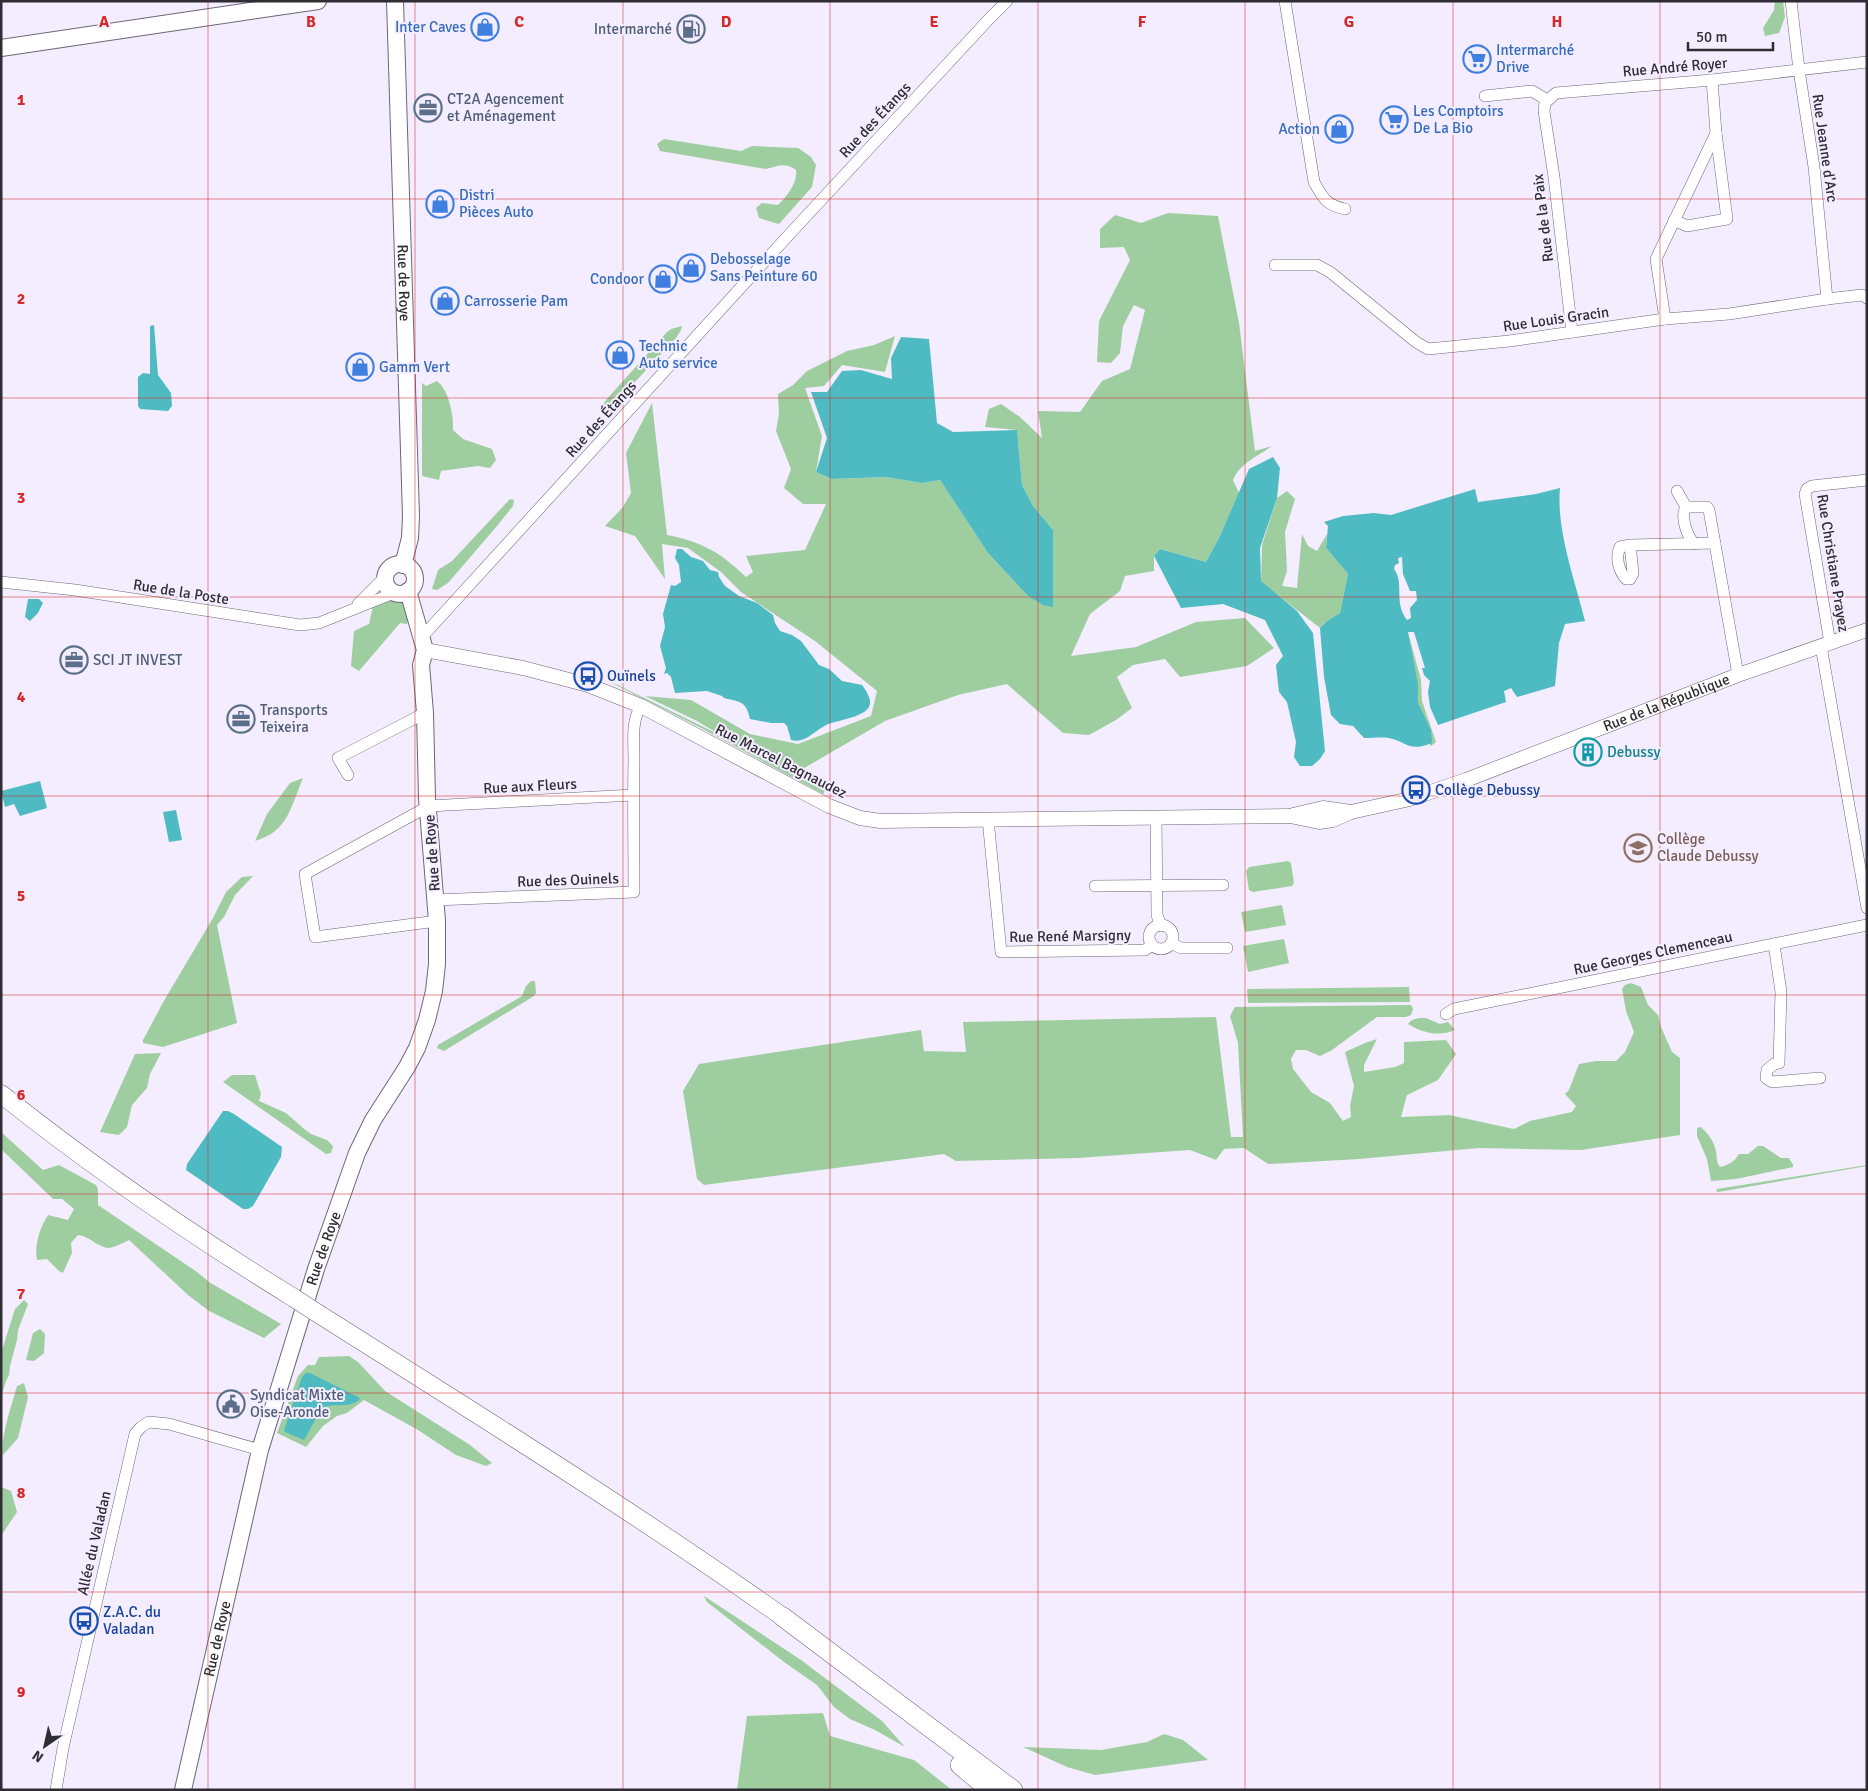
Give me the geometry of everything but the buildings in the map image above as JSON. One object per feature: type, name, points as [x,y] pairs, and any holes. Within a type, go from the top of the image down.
[{"type":"highway","points":[[783,1616],[990,1790]]},
{"type":"highway","points":[[783,1616],[1013,1790]]},
{"type":"main road","points":[[1,48],[318,1]]},
{"type":"main road","name":"Rue de Roye","points":[[395,1],[411,516],[410,538],[403,565]]},
{"type":"main road","points":[[403,565],[409,568],[414,575],[414,584],[401,592],[387,586],[385,577],[387,572],[394,566],[403,565]]},
{"type":"main road","name":"Rue de Roye","points":[[183,1790],[260,1450],[316,1269],[350,1169],[373,1120],[407,1067],[425,1027],[436,977],[435,900],[421,665],[424,644],[401,592]]},
{"type":"main road","points":[[1,1094],[82,1157],[194,1235],[620,1506],[783,1616]]},
{"type":"street","name":"Rue des Étangs","points":[[424,644],[786,238],[1007,1]]},
{"type":"street","points":[[1285,1],[1314,182],[1324,199],[1333,206],[1345,209]]},
{"type":"street","name":"Rue Jeanne d'Arc","points":[[1790,1],[1814,167],[1827,298]]},
{"type":"street","name":"Rue André Royer","points":[[1547,100],[1556,93],[1712,80],[1867,62]]},
{"type":"street","points":[[1674,220],[1687,226],[1727,219],[1716,133],[1712,80]]},
{"type":"street","points":[[1485,96],[1532,91],[1547,100]]},
{"type":"street","name":"Rue de la Paix","points":[[1547,100],[1544,110],[1554,177],[1572,332]]},
{"type":"street","points":[[1664,319],[1656,259],[1716,133]]},
{"type":"street","name":"Rue Louis Gracin","points":[[1276,265],[1317,265],[1330,272],[1416,342],[1428,349],[1509,342],[1664,319],[1729,314],[1827,298],[1862,295],[1867,298]]},
{"type":"street","name":"Rue Christiane Prayez","points":[[1825,644],[1805,494],[1807,489],[1812,486],[1867,480]]},
{"type":"street","points":[[1678,491],[1686,507],[1684,512],[1688,536],[1694,544]]},
{"type":"street","points":[[1686,507],[1707,507],[1709,510],[1738,675]]},
{"type":"street","points":[[1630,545],[1715,543]]},
{"type":"street","name":"Rue de la Poste","points":[[353,608],[385,577]]},
{"type":"street","name":"Rue de la Poste","points":[[1,582],[75,590],[300,625],[319,623],[353,608],[401,592]]},
{"type":"street","name":"Rue de la République","points":[[1226,817],[1290,816],[1319,822],[1333,820],[1351,812],[1410,799],[1466,780],[1738,675],[1867,630]]},
{"type":"street","name":"Rue Marcel Bagnaudez","points":[[424,644],[560,676],[588,685],[640,706],[829,806],[860,818],[880,821],[1226,817]]},
{"type":"street","points":[[1825,644],[1867,908]]},
{"type":"street","name":"Rue des Ouinels","points":[[435,900],[634,892],[633,796],[636,714],[640,706]]},
{"type":"street","points":[[348,775],[338,758],[425,713]]},
{"type":"street","name":"Rue aux Fleurs","points":[[428,806],[633,796]]},
{"type":"street","points":[[428,806],[305,874],[316,937],[436,921]]},
{"type":"street","points":[[1156,817],[1157,915],[1162,926],[1169,928],[1173,935],[1171,943]]},
{"type":"street","name":"Rue René Marsigny","points":[[988,819],[1001,952],[1145,950],[1152,944]]},
{"type":"street","points":[[1095,886],[1223,885]]},
{"type":"street","name":"Rue Georges Clemenceau","points":[[1446,1014],[1454,1009],[1867,925]]},
{"type":"street","name":"Rue René Marsigny","points":[[1162,926],[1151,930],[1149,937],[1152,944],[1162,949],[1171,943],[1181,948],[1227,948]]},
{"type":"street","points":[[1774,944],[1781,992],[1779,1063],[1789,1079]]},
{"type":"street","points":[[1779,1063],[1774,1064],[1767,1070],[1766,1078],[1772,1082],[1789,1079],[1820,1078]]},
{"type":"street","name":"Allée du Valadan","points":[[56,1790],[63,1748],[135,1434],[148,1422],[169,1424],[260,1450]]},
{"type":"green space","points":[[1775,1],[1783,1],[1785,17],[1779,33],[1765,36],[1763,28],[1774,10]]},
{"type":"green space","points":[[664,139],[741,151],[752,146],[798,148],[811,157],[816,165],[812,187],[779,224],[759,218],[756,208],[762,203],[778,205],[793,185],[796,170],[785,165],[766,169],[660,151],[657,144]]},
{"type":"green space","points":[[1168,213],[1218,216],[1239,323],[1255,451],[1272,446],[1250,460],[1236,474],[1233,480],[1239,493],[1206,562],[1160,549],[1154,556],[1154,571],[1125,576],[1120,591],[1090,614],[1071,656],[1136,647],[1196,622],[1245,618],[1274,648],[1247,666],[1180,677],[1165,659],[1133,665],[1117,677],[1132,708],[1116,720],[1089,735],[1063,733],[1007,684],[958,695],[885,721],[794,774],[825,791],[823,794],[701,728],[612,683],[724,737],[697,721],[645,696],[691,700],[750,734],[798,744],[871,716],[877,691],[815,641],[741,592],[721,572],[688,548],[662,544],[665,579],[635,536],[605,526],[623,507],[631,493],[626,453],[652,403],[667,535],[710,549],[728,561],[746,577],[753,572],[746,556],[805,550],[826,504],[803,504],[784,488],[791,469],[776,431],[779,413],[778,394],[793,385],[807,371],[847,351],[874,345],[895,336],[885,372],[842,365],[824,386],[805,388],[822,436],[816,472],[832,479],[886,477],[922,483],[940,480],[988,553],[1027,595],[1053,530],[1033,506],[1022,485],[1017,430],[985,427],[989,409],[1001,404],[1020,417],[1042,438],[1038,411],[1080,412],[1102,381],[1130,369],[1145,310],[1134,305],[1123,326],[1120,353],[1111,363],[1097,362],[1099,321],[1130,260],[1124,247],[1100,248],[1100,229],[1115,215],[1141,223]]},
{"type":"green space","points":[[682,326],[676,338],[603,415],[601,409],[606,400],[667,332]]},
{"type":"green space","points":[[437,381],[448,397],[453,418],[453,430],[463,439],[492,449],[496,460],[490,468],[478,466],[441,471],[439,480],[422,476],[422,383],[426,386]]},
{"type":"green space","points":[[1287,491],[1295,499],[1285,532],[1287,571],[1282,586],[1297,588],[1302,534],[1308,546],[1317,551],[1327,534],[1326,548],[1348,574],[1340,613],[1320,628],[1261,582],[1262,545],[1277,498]]},
{"type":"green space","points":[[510,499],[514,500],[513,506],[448,583],[437,590],[432,589],[438,570],[452,561]]},
{"type":"green space","points":[[395,598],[404,603],[409,617],[407,624],[400,623],[359,671],[351,666],[354,631],[369,624],[373,606]]},
{"type":"green space","points":[[1408,632],[1421,680],[1422,701],[1436,742],[1431,746],[1427,741],[1415,702]]},
{"type":"green space","points":[[303,778],[287,817],[282,824],[266,837],[255,841],[267,814],[290,783]]},
{"type":"green space","points":[[1288,861],[1291,863],[1294,883],[1292,886],[1253,892],[1249,890],[1246,871],[1249,867]]},
{"type":"green space","points":[[253,876],[235,895],[224,917],[217,925],[237,1023],[163,1047],[143,1043],[165,999],[213,918],[226,892],[242,877]]},
{"type":"green space","points":[[1282,905],[1286,925],[1245,932],[1241,912]]},
{"type":"green space","points":[[1284,939],[1289,963],[1248,972],[1243,946]]},
{"type":"green space","points":[[531,981],[535,981],[536,993],[534,996],[444,1051],[437,1048],[438,1045],[522,996],[526,986]]},
{"type":"green space","points":[[1631,983],[1641,987],[1648,1005],[1658,1015],[1672,1052],[1680,1058],[1680,1135],[1581,1150],[1479,1148],[1359,1159],[1268,1164],[1244,1148],[1224,1149],[1216,1160],[1190,1150],[1078,1158],[956,1161],[944,1154],[704,1185],[697,1179],[683,1091],[699,1064],[921,1030],[924,1051],[966,1052],[963,1022],[1216,1017],[1231,1137],[1243,1137],[1238,1043],[1230,1016],[1235,1007],[1411,1005],[1413,1009],[1411,1015],[1406,1017],[1377,1017],[1332,1050],[1320,1056],[1306,1050],[1296,1050],[1291,1059],[1293,1069],[1311,1092],[1330,1103],[1343,1121],[1351,1117],[1350,1106],[1354,1086],[1345,1052],[1377,1039],[1364,1065],[1364,1072],[1395,1067],[1404,1063],[1404,1042],[1446,1040],[1456,1054],[1438,1080],[1407,1095],[1401,1117],[1449,1115],[1514,1129],[1530,1121],[1572,1112],[1576,1106],[1565,1094],[1569,1090],[1579,1064],[1596,1061],[1616,1061],[1625,1052],[1634,1032],[1626,1011],[1622,989],[1625,985]]},
{"type":"green space","points":[[1409,987],[1410,1002],[1248,1003],[1247,989]]},
{"type":"green space","points":[[1426,1018],[1440,1024],[1448,1022],[1455,1030],[1437,1034],[1419,1030],[1408,1024],[1414,1019]]},
{"type":"green space","points":[[161,1053],[150,1074],[147,1088],[132,1105],[127,1127],[119,1135],[100,1132],[135,1054]]},
{"type":"green space","points":[[232,1075],[255,1075],[261,1094],[259,1101],[286,1113],[311,1134],[327,1140],[333,1146],[331,1153],[326,1154],[223,1082]]},
{"type":"green space","points":[[1700,1127],[1712,1141],[1720,1167],[1731,1163],[1739,1154],[1748,1154],[1758,1146],[1763,1146],[1781,1158],[1789,1158],[1793,1167],[1736,1179],[1711,1181],[1707,1159],[1697,1136],[1697,1128]]},
{"type":"green space","points":[[1,1132],[43,1170],[59,1165],[96,1185],[98,1189],[98,1205],[209,1282],[281,1324],[264,1338],[209,1311],[188,1295],[129,1240],[109,1248],[78,1235],[71,1243],[72,1253],[63,1273],[47,1259],[37,1260],[38,1237],[48,1215],[68,1220],[74,1209],[62,1199],[53,1199],[1,1149]]},
{"type":"green space","points":[[1867,1165],[1718,1192],[1716,1191],[1717,1189]]},
{"type":"green space","points":[[24,1300],[28,1304],[18,1330],[9,1375],[1,1397],[1,1353],[15,1309]]},
{"type":"green space","points":[[40,1329],[45,1334],[44,1353],[34,1361],[26,1360],[33,1333]]},
{"type":"green space","points":[[349,1356],[358,1362],[385,1391],[470,1445],[492,1463],[486,1466],[456,1455],[418,1430],[364,1400],[347,1413],[337,1416],[323,1426],[306,1447],[277,1433],[298,1376],[308,1365],[315,1365],[319,1357]]},
{"type":"green space","points":[[24,1383],[28,1397],[18,1438],[3,1455],[3,1440],[12,1402],[17,1386]]},
{"type":"green space","points":[[1,1487],[11,1491],[17,1512],[1,1536]]},
{"type":"green space","points":[[704,1596],[801,1660],[882,1721],[905,1747],[875,1730],[850,1719],[834,1707],[817,1685],[784,1662],[707,1602]]},
{"type":"green space","points":[[823,1713],[830,1736],[914,1760],[952,1790],[737,1790],[747,1716]]},
{"type":"green space","points":[[1164,1734],[1183,1740],[1208,1760],[1095,1775],[1067,1767],[1023,1747],[1101,1750],[1147,1742]]},
{"type":"water","points":[[154,325],[158,375],[171,393],[172,406],[168,411],[140,409],[138,406],[138,377],[143,373],[150,374],[150,326]]},
{"type":"water","points":[[901,337],[929,339],[937,423],[953,432],[1017,430],[1022,485],[1033,506],[1053,530],[1053,607],[1043,605],[1027,595],[988,553],[940,480],[922,483],[886,477],[832,479],[816,472],[827,438],[811,392],[827,392],[842,371],[861,370],[892,379],[891,358]]},
{"type":"water","points":[[1273,457],[1280,468],[1277,498],[1260,548],[1261,581],[1297,611],[1313,633],[1325,751],[1312,766],[1300,766],[1294,757],[1296,742],[1287,702],[1279,692],[1276,665],[1283,656],[1265,620],[1223,604],[1181,608],[1154,556],[1160,549],[1206,562],[1220,536],[1249,469]]},
{"type":"water","points":[[1560,488],[1561,521],[1564,538],[1585,621],[1565,624],[1559,643],[1555,686],[1517,697],[1511,688],[1504,691],[1506,702],[1438,725],[1430,707],[1428,692],[1430,681],[1424,675],[1422,668],[1425,668],[1414,632],[1408,632],[1418,685],[1418,703],[1431,730],[1432,743],[1414,747],[1389,738],[1364,738],[1353,726],[1340,724],[1331,715],[1324,677],[1320,628],[1340,613],[1348,574],[1326,548],[1328,526],[1324,522],[1343,516],[1374,513],[1391,515],[1475,489],[1478,502],[1536,494]],"holes":[[[1402,557],[1403,574],[1410,591],[1416,591],[1417,600],[1410,608],[1411,618],[1407,620],[1401,606],[1399,581],[1394,569],[1395,565],[1399,563],[1398,558]]]},
{"type":"water","points":[[677,549],[682,549],[691,557],[703,561],[710,570],[718,572],[725,586],[739,596],[757,603],[773,615],[780,631],[792,635],[801,641],[819,665],[829,669],[842,681],[862,685],[870,699],[869,708],[859,715],[826,725],[805,739],[796,741],[791,740],[787,726],[784,723],[771,723],[750,719],[744,705],[738,701],[707,691],[675,693],[671,677],[667,673],[664,674],[666,668],[660,646],[665,627],[663,614],[671,585],[675,586],[681,582],[679,565],[675,558]]},
{"type":"water","points":[[28,599],[39,599],[43,603],[38,613],[30,621],[25,617]]},
{"type":"water","points":[[40,781],[47,808],[20,816],[14,804],[5,807],[1,791]]},
{"type":"water","points":[[176,810],[182,840],[169,842],[163,812]]},
{"type":"water","points":[[223,1111],[234,1114],[282,1147],[281,1157],[253,1206],[248,1209],[243,1209],[186,1170],[187,1164]]},
{"type":"water","points":[[306,1373],[310,1373],[360,1398],[355,1403],[322,1408],[304,1440],[284,1430],[302,1377]]},
{"type":"place","name":"Inter Caves","points":[[485,27]]},
{"type":"place","name":"Intermarché","points":[[691,29]]},
{"type":"place","name":"Intermarché Drive","points":[[1477,59]]},
{"type":"place","name":"CT2A Agencement et Aménagement","points":[[428,108]]},
{"type":"place","name":"Les Comptoirs De La Bio","points":[[1394,120]]},
{"type":"place","name":"Action","points":[[1339,129]]},
{"type":"place","name":"Distri Pièces Auto","points":[[440,204]]},
{"type":"place","name":"Debosselage Sans Peinture 60","points":[[691,268]]},
{"type":"place","name":"Condoor","points":[[663,279]]},
{"type":"place","name":"Carrosserie Pam","points":[[445,301]]},
{"type":"place","name":"Technic Auto service","points":[[620,355]]},
{"type":"place","name":"Gamm Vert","points":[[360,367]]},
{"type":"place","name":"SCI JT INVEST","points":[[74,660]]},
{"type":"place","name":"Ouïnels","points":[[588,676]]},
{"type":"place","name":"Transports Teixeira","points":[[241,719]]},
{"type":"place","name":"Debussy","points":[[1588,752]]},
{"type":"place","name":"Collège Debussy","points":[[1416,790]]},
{"type":"place","name":"Collège Claude Debussy","points":[[1638,848]]},
{"type":"place","name":"Syndicat Mixte Oise-Aronde","points":[[231,1404]]},
{"type":"place","name":"Z.A.C. du Valadan","points":[[84,1621]]}]
